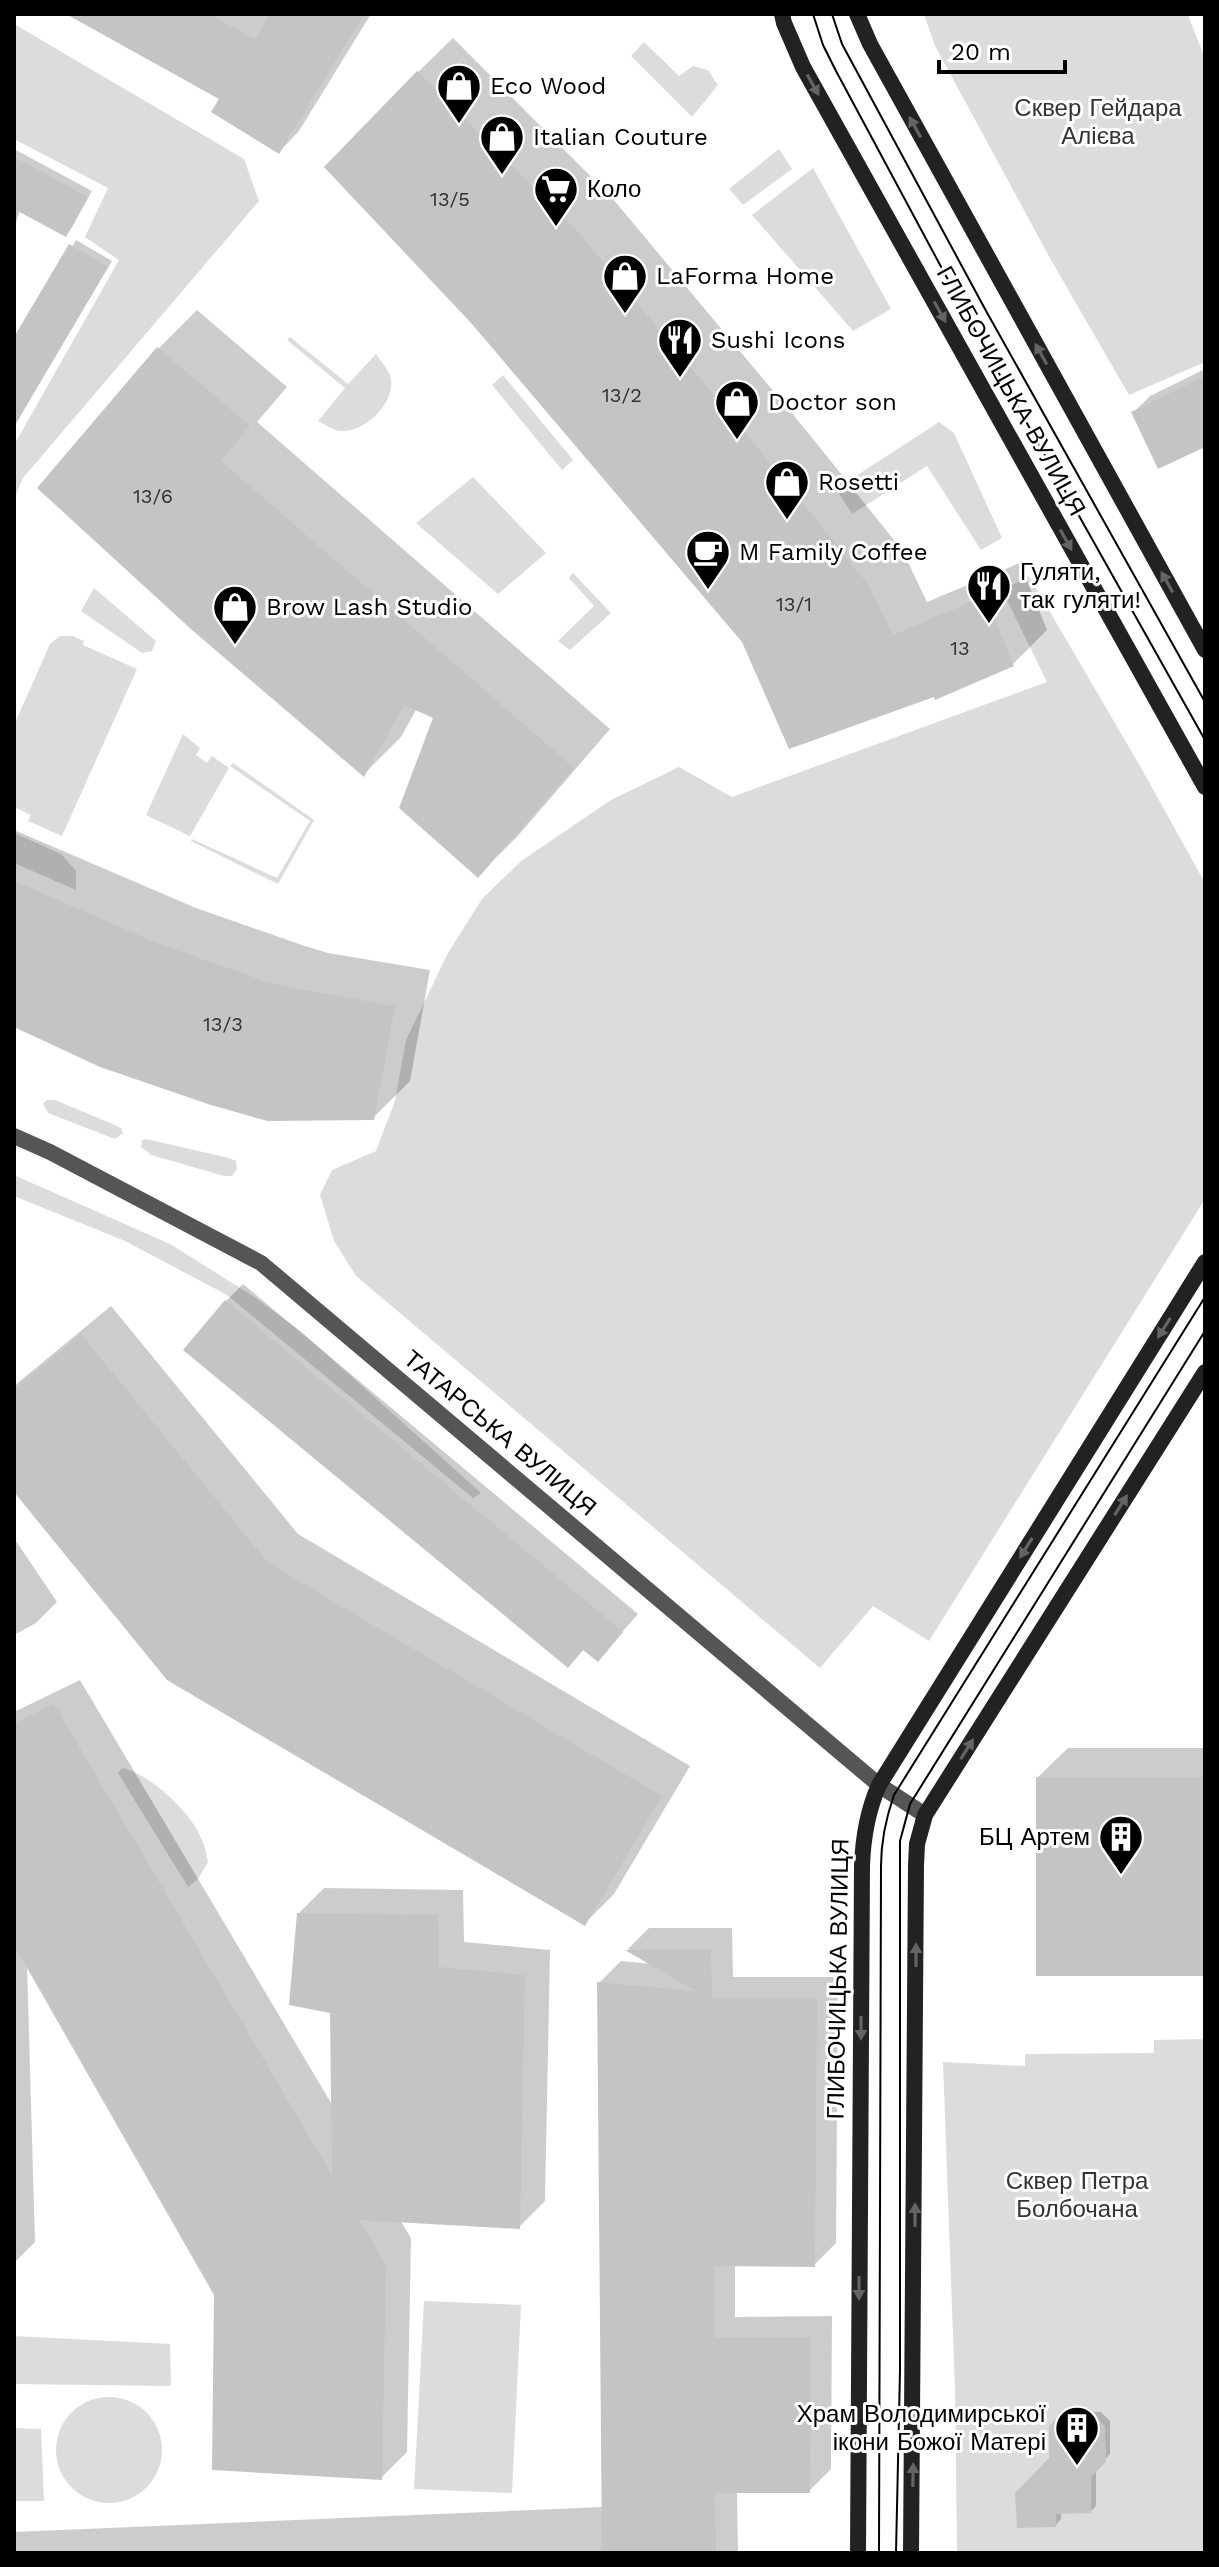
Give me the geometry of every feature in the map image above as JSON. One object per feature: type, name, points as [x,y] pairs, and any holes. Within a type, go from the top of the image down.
[{"type":"main road","name":"ГЛИБОЧИЦЬКА ВУЛИЦЯ","points":[[782,14],[803,67],[1205,787]]},
{"type":"main road","name":"ГЛИБОЧИЦЬКА ВУЛИЦЯ","points":[[857,14],[870,44],[1205,650]]},
{"type":"main road","name":"ГЛИБОЧИЦЬКА ВУЛИЦЯ","points":[[858,2553],[862,1866],[863,1835],[869,1807],[879,1785],[1205,1262]]},
{"type":"main road","points":[[911,2553],[917,1844],[925,1815],[1205,1372]]},
{"type":"street","name":"ТАТАРСЬКА ВУЛИЦЯ","points":[[14,1136],[77,1165],[261,1263],[879,1785],[925,1815]]},
{"type":"green space","name":"Сквер Гейдара Алієва","points":[[924,14],[1189,14],[1205,58],[1205,362],[1129,395],[1051,260],[935,46]]},
{"type":"green space","points":[[14,24],[244,159],[259,201],[23,478],[14,499],[14,445],[119,260],[85,237],[108,188],[14,139]]},
{"type":"green space","points":[[644,42],[679,76],[693,66],[708,70],[718,85],[692,117],[631,56]]},
{"type":"green space","points":[[779,149],[792,169],[743,205],[729,189]]},
{"type":"green space","points":[[813,168],[891,309],[853,331],[752,215]]},
{"type":"green space","points":[[290,337],[348,384],[376,354],[389,372],[391,385],[385,404],[378,413],[370,421],[351,430],[338,431],[318,421],[345,388],[287,340]]},
{"type":"green space","points":[[503,375],[573,460],[562,470],[492,385]]},
{"type":"green space","points":[[939,422],[954,433],[1002,538],[981,550],[927,466],[852,514],[836,489]]},
{"type":"green space","points":[[473,477],[546,553],[498,594],[416,523]]},
{"type":"green space","points":[[573,573],[611,613],[570,650],[558,641],[594,606],[569,578]]},
{"type":"green space","points":[[1029,576],[1205,883],[1205,1199],[929,1641],[873,1606],[820,1668],[356,1276],[334,1241],[320,1195],[332,1170],[376,1151],[395,1101],[406,1040],[448,953],[482,899],[521,861],[611,800],[679,767],[732,797],[1047,682],[1002,590]]},
{"type":"green space","points":[[94,588],[156,641],[152,651],[142,653],[81,611]]},
{"type":"green space","points":[[60,636],[73,636],[84,641],[83,645],[137,669],[62,836],[28,821],[31,815],[14,807],[14,725],[50,644]]},
{"type":"green space","points":[[183,734],[200,748],[196,755],[207,763],[212,756],[229,768],[190,836],[146,815]]},
{"type":"green space","points":[[233,763],[314,820],[278,884],[191,841],[277,878],[310,821],[230,766]]},
{"type":"green space","points":[[14,833],[61,854],[76,871],[76,890],[14,863]]},
{"type":"green space","points":[[47,1100],[55,1100],[115,1125],[123,1133],[115,1139],[48,1113],[43,1104]]},
{"type":"green space","points":[[142,1140],[229,1158],[236,1161],[237,1169],[232,1176],[224,1176],[151,1155],[141,1147]]},
{"type":"green space","points":[[14,1175],[170,1244],[253,1296],[303,1333],[481,1493],[473,1498],[227,1295],[125,1241],[14,1196]]},
{"type":"green space","points":[[122,1768],[157,1786],[179,1806],[196,1828],[208,1862],[198,1879],[188,1887],[118,1773]]},
{"type":"green space","name":"Сквер Петра Болбочана","points":[[1205,2039],[1205,2553],[957,2553],[955,2390],[943,2062],[1025,2066],[1025,2054],[1154,2053],[1154,2040]]},
{"type":"green space","points":[[424,2301],[521,2305],[512,2493],[414,2489]]},
{"type":"green space","points":[[14,2336],[170,2344],[171,2386],[14,2384]]},
{"type":"green space","points":[[109,2397],[129,2401],[146,2413],[158,2430],[162,2450],[158,2470],[146,2487],[129,2499],[109,2503],[89,2499],[72,2487],[60,2470],[56,2450],[60,2430],[72,2413],[89,2401]]},
{"type":"green space","points":[[14,2428],[41,2429],[44,2501],[14,2501]]},
{"type":"building","points":[[66,14],[209,14],[255,39],[270,14],[364,14],[279,154],[211,112],[219,99]]},
{"type":"building","points":[[417,71],[579,233],[868,584],[893,635],[985,596],[1014,666],[935,700],[934,697],[789,749],[742,642],[472,324],[324,167]]},
{"type":"building","points":[[14,157],[88,197],[66,237],[14,209]]},
{"type":"building","points":[[69,244],[108,267],[14,427],[14,337]]},
{"type":"building","points":[[157,347],[250,426],[221,461],[574,768],[478,878],[399,808],[433,718],[404,705],[364,777],[192,630],[37,488]]},
{"type":"building","points":[[1205,376],[1205,447],[1158,469],[1131,412]]},
{"type":"building","points":[[14,881],[159,944],[265,981],[395,1006],[374,1120],[260,1119],[100,1067],[14,1027]]},
{"type":"building","points":[[225,1300],[623,1632],[598,1662],[583,1650],[568,1668],[183,1350]]},
{"type":"building","points":[[81,1334],[268,1563],[662,1796],[585,1926],[167,1680],[14,1492],[14,1389]]},
{"type":"building","points":[[54,1704],[332,2175],[330,2013],[289,2005],[297,1913],[438,1915],[439,1967],[525,1975],[520,2229],[359,2220],[386,2265],[382,2480],[212,2470],[214,2295],[14,1945],[14,1723]]},
{"type":"building","name":"БЦ Артем","points":[[1036,1777],[1205,1777],[1205,1976],[1036,1976]]},
{"type":"building","points":[[711,1949],[712,1998],[817,1998],[815,2267],[714,2266],[714,2338],[811,2337],[810,2493],[715,2493],[716,2553],[602,2553],[597,1982],[695,1991],[625,1950]]},
{"type":"building","name":"Храм Володимирської ікони Божої Матері","points":[[1058,2416],[1095,2416],[1105,2426],[1106,2462],[1091,2477],[1091,2513],[1056,2514],[1056,2527],[1017,2528],[1015,2493],[1049,2458],[1049,2426]]},
{"type":"tram line","points":[[813,14],[836,71],[983,345],[1205,740]]},
{"type":"tram line","points":[[832,14],[842,44],[985,309],[1205,702]]},
{"type":"tram line","points":[[879,2553],[881,1866],[889,1812],[894,1795],[1205,1297]]},
{"type":"tram line","points":[[896,2553],[900,2371],[900,1841],[910,1804],[1205,1331]]},
{"type":"place","name":"Eco Wood","points":[[459,125]]},
{"type":"place","name":"Italian Couture","points":[[502,176]]},
{"type":"place","name":"Коло","points":[[556,228]]},
{"type":"place","name":"LaForma Home","points":[[625,315]]},
{"type":"place","name":"Sushi Icons","points":[[680,379]]},
{"type":"place","name":"Doctor son","points":[[737,441]]},
{"type":"place","name":"Rosetti","points":[[787,521]]},
{"type":"place","name":"M Family Coffee","points":[[708,591]]},
{"type":"place","name":"Гуляти, так гуляти!","points":[[989,625]]},
{"type":"place","name":"Brow Lash Studio","points":[[235,646]]},
{"type":"place","name":"БЦ Артем","points":[[1121,1876]]},
{"type":"place","name":"Храм Володимирської ікони Божої Матері","points":[[1077,2467]]}]
